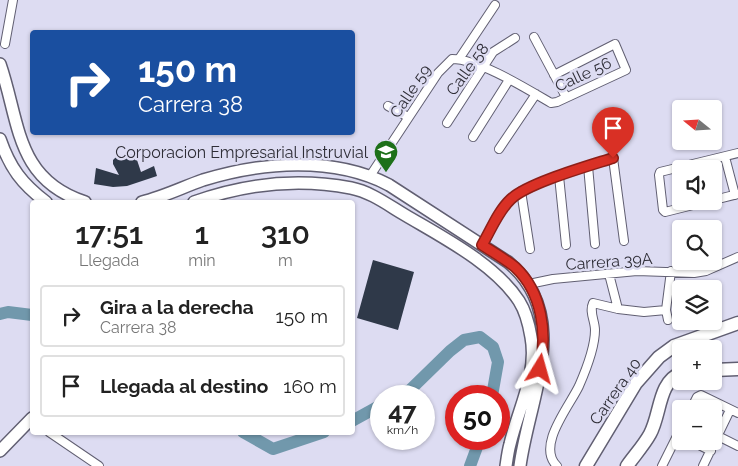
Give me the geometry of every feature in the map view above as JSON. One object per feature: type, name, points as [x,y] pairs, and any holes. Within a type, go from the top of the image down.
[{"type":"main road","points":[[0,64],[20,140],[33,166],[64,194],[79,200]]},
{"type":"main road","points":[[0,139],[17,175],[44,200]]},
{"type":"main road","points":[[150,200],[202,181],[250,168],[318,166],[340,169],[370,176],[389,185],[512,265],[529,284],[536,300],[544,331],[540,369],[523,442],[520,466]]},
{"type":"main road","points":[[200,200],[263,186],[290,184],[325,185],[354,189],[370,194],[473,257],[507,286],[520,302],[528,323],[533,354],[526,392],[509,444],[506,466]]},
{"type":"main road","name":"Carrera 40","points":[[586,466],[636,383],[659,357],[674,346],[738,323]]},
{"type":"main road","points":[[722,370],[738,369]]},
{"type":"main road","points":[[627,466],[650,434],[658,416],[667,383],[672,379]]},
{"type":"main road","points":[[0,450],[30,421]]},
{"type":"street","points":[[5,44],[13,0]]},
{"type":"street","name":"Calle 59","points":[[370,176],[441,69],[452,59],[459,59],[495,5]]},
{"type":"street","points":[[534,37],[566,97]]},
{"type":"street","name":"Calle 58","points":[[447,123],[493,52],[515,38]]},
{"type":"street","name":"Calle 56","points":[[536,94],[551,103],[557,102],[626,70],[615,44],[554,75]]},
{"type":"street","points":[[459,59],[483,67],[536,94],[499,150]]},
{"type":"street","points":[[473,137],[509,80]]},
{"type":"street","points":[[388,106],[408,118]]},
{"type":"street","points":[[709,160],[738,153]]},
{"type":"street","points":[[722,198],[736,194],[725,156]]},
{"type":"street","points":[[482,245],[505,205],[521,191],[613,158],[624,241]]},
{"type":"street","points":[[588,166],[595,244]]},
{"type":"street","points":[[672,169],[660,172],[659,175],[663,210],[665,212],[673,210]]},
{"type":"street","points":[[560,176],[566,245]]},
{"type":"street","points":[[521,191],[530,249]]},
{"type":"street","name":"Carrera 39A","points":[[529,284],[553,279],[637,271],[694,273],[706,271],[738,257]]},
{"type":"street","points":[[668,320],[666,310],[671,271]]},
{"type":"street","points":[[609,274],[618,309]]},
{"type":"street","points":[[557,466],[552,462],[549,455],[549,445],[552,435],[579,385],[591,351],[595,330],[591,308],[593,304],[644,312],[666,310]]},
{"type":"street","points":[[696,400],[699,395],[709,400]]},
{"type":"street","points":[[722,406],[734,412],[722,430]]},
{"type":"street","points":[[53,435],[99,466]]},
{"type":"street","points":[[722,438],[738,446]]},
{"type":"street","points":[[662,466],[672,448]]},
{"type":"street","points":[[703,466],[711,451]]},
{"type":"building","points":[[135,154],[141,172],[154,166],[157,176],[127,186],[113,187],[94,184],[96,168],[119,175],[113,160],[116,157]]},
{"type":"building","points":[[373,260],[414,272],[398,330],[357,318]]},
{"type":"waterway","points":[[0,314],[8,312],[30,315]]},
{"type":"waterway","points":[[415,385],[464,340],[480,337],[493,347],[498,362],[494,385]]},
{"type":"waterway","points":[[355,419],[370,411]]},
{"type":"waterway","points":[[248,435],[273,449],[315,435]]},
{"type":"waterway","points":[[470,466],[476,450]]},
{"type":"place","name":"Corporacion Empresarial Instruvial","points":[[386,173]]},
{"type":"route","points":[[540,369],[544,331],[533,291],[516,268],[482,245],[505,205],[521,191],[613,158]]}]
